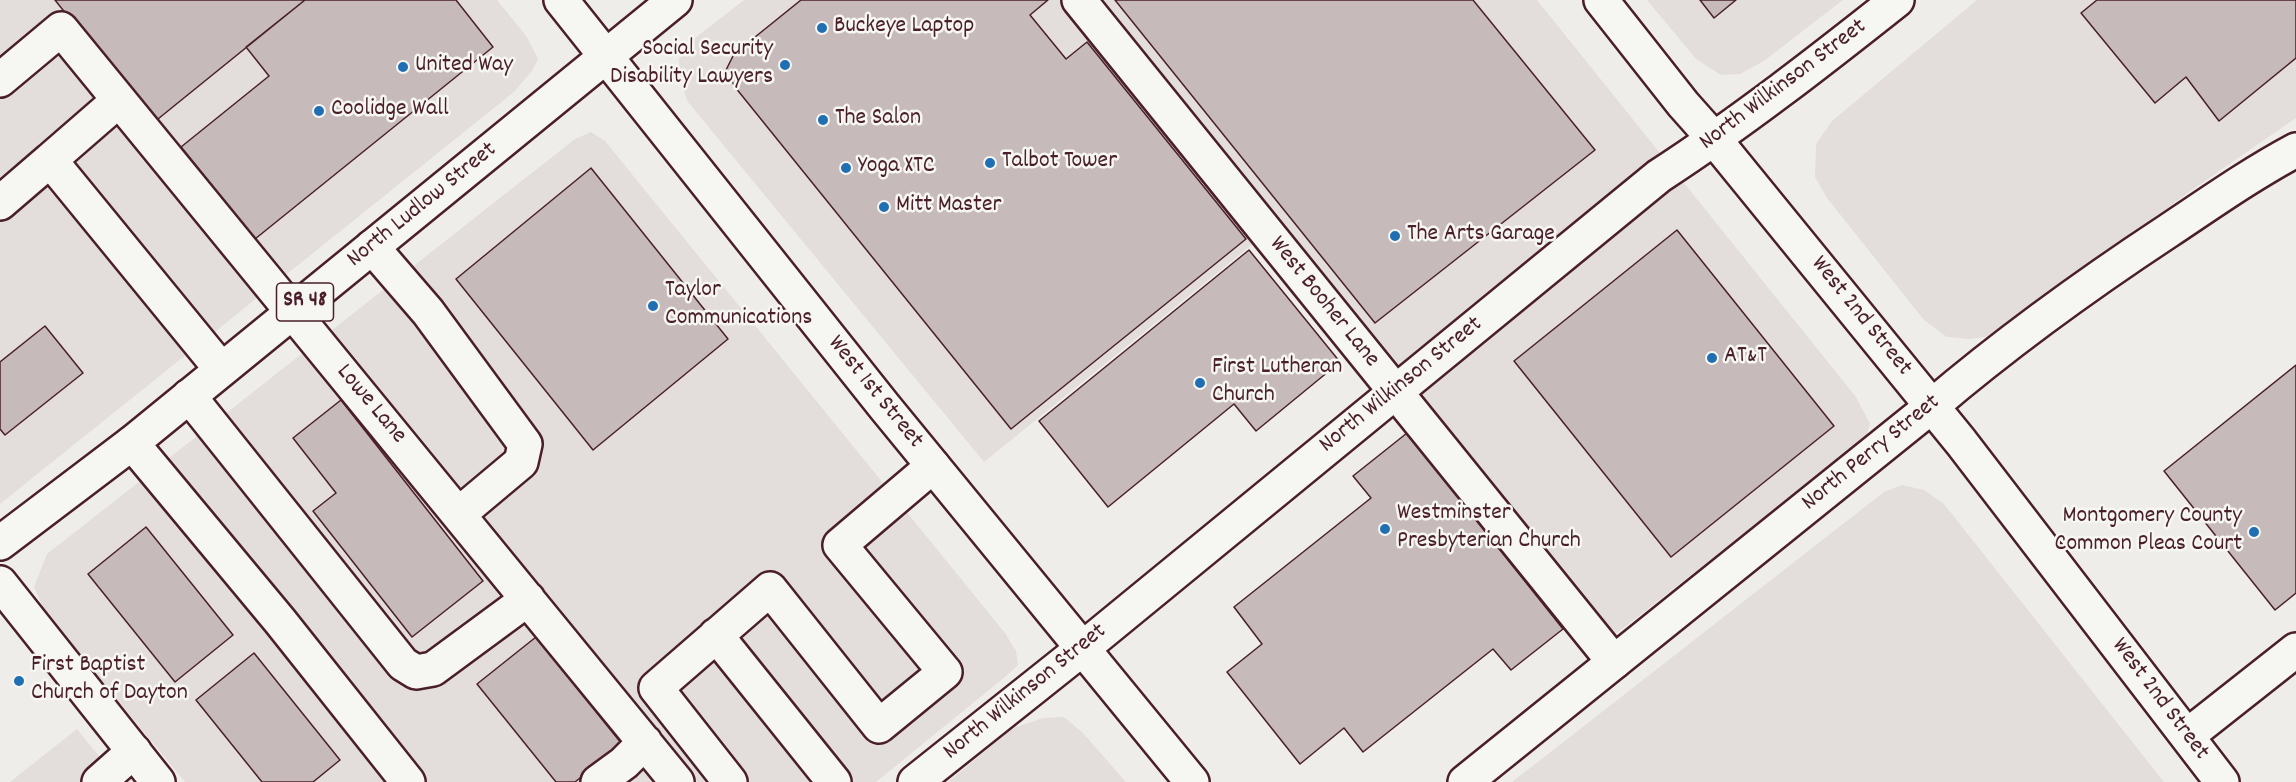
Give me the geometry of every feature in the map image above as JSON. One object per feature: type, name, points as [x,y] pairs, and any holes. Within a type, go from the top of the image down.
[{"type":"main road","name":"West 1st Street","points":[[561,0],[933,466],[1192,782]]},
{"type":"main road","name":"North Ludlow Street","points":[[0,543],[132,442],[675,0]]},
{"type":"main road","name":"West Booher Lane","points":[[1079,0],[1614,662]]},
{"type":"main road","name":"West 2nd Street","points":[[1601,0],[1683,104],[1716,140],[1932,406],[2222,782]]},
{"type":"main road","name":"North Wilkinson Street","points":[[915,782],[1082,649],[1659,176],[1716,140],[1897,0]]},
{"type":"main road","name":"Lowe Lane","points":[[0,80],[61,29],[677,782]]},
{"type":"main road","points":[[0,203],[119,100]]},
{"type":"main road","name":"North Perry Street","points":[[1465,782],[1932,406],[1985,360],[2101,275],[2265,166],[2296,150]]},
{"type":"main road","points":[[50,160],[221,369]]},
{"type":"main road","points":[[372,247],[428,312],[525,444],[521,462],[459,514]]},
{"type":"main road","points":[[189,396],[403,664],[416,672],[433,669],[528,599]]},
{"type":"main road","points":[[132,442],[280,621],[408,782]]},
{"type":"main road","points":[[730,782],[656,688],[770,589],[879,726],[945,672],[840,545],[933,466]]},
{"type":"main road","points":[[0,583],[145,772],[99,782]]},
{"type":"main road","points":[[716,636],[834,782]]},
{"type":"main road","points":[[2187,736],[2296,650]]},
{"type":"main road","points":[[598,782],[624,763],[645,742]]},
{"type":"shaded area","points":[[0,0],[497,0],[527,37],[538,59],[532,71],[514,92],[0,504]]},
{"type":"shaded area","points":[[744,0],[1537,0],[1856,397],[1870,424],[1866,438],[1594,651],[1259,239],[984,462],[688,102],[680,81],[679,59],[690,42]]},
{"type":"shaded area","points":[[1647,0],[1843,0],[1764,61],[1740,74],[1721,75],[1696,59]]},
{"type":"shaded area","points":[[1977,0],[2296,0],[2296,118],[2189,192],[1992,336],[1969,339],[1947,337],[1924,320],[1827,198],[1815,177],[1816,144],[1832,121]]},
{"type":"shaded area","points":[[591,132],[605,141],[1005,633],[1016,651],[1018,665],[876,782],[185,782],[46,614],[34,587],[47,554],[575,139]]},
{"type":"shaded area","points":[[1902,485],[1924,490],[1944,504],[2164,782],[1512,782],[1884,492]]},
{"type":"shaded area","points":[[1064,717],[1083,733],[1126,782],[948,782],[1013,728],[1043,718]]},
{"type":"shaded area","points":[[77,729],[120,782],[10,782]]},
{"type":"building","points":[[55,0],[305,0],[153,123]]},
{"type":"building","name":"Coolidge Wall","points":[[305,0],[456,0],[493,47],[255,239],[181,147],[269,76],[246,47]]},
{"type":"building","name":"Talbot Tower","points":[[801,0],[1048,0],[1030,15],[1066,59],[1087,42],[1246,239],[1011,429],[735,87],[726,70],[734,54]]},
{"type":"building","name":"The Arts Garage","points":[[1115,0],[1473,0],[1595,150],[1375,323]]},
{"type":"building","points":[[1700,0],[1736,0],[1714,18]]},
{"type":"building","points":[[2097,0],[2296,0],[2296,58],[2219,121],[2186,77],[2155,103],[2081,13]]},
{"type":"building","points":[[591,168],[728,339],[593,450],[456,279]]},
{"type":"building","points":[[1677,230],[1834,426],[1671,557],[1514,361]]},
{"type":"building","name":"First Lutheran Church","points":[[1249,250],[1340,362],[1256,431],[1234,404],[1108,507],[1039,421]]},
{"type":"building","points":[[45,326],[83,373],[5,435],[0,429],[0,362]]},
{"type":"building","name":"Montgomery County Common Pleas Court","points":[[2296,365],[2296,593],[2275,610],[2164,471]]},
{"type":"building","points":[[341,400],[483,581],[412,637],[313,511],[336,493],[293,438]]},
{"type":"building","name":"Westminster Presbyterian Church","points":[[1407,433],[1563,629],[1511,670],[1493,649],[1363,752],[1344,728],[1300,764],[1227,672],[1262,644],[1234,607],[1371,498],[1353,476]]},
{"type":"building","points":[[146,527],[233,635],[175,682],[88,574]]},
{"type":"building","points":[[536,637],[622,744],[575,782],[556,782],[477,684]]},
{"type":"building","points":[[254,653],[340,760],[313,782],[262,782],[196,700]]},
{"type":"place","name":"Buckeye Laptop","points":[[822,28]]},
{"type":"place","name":"Social Security Disability Lawyers","points":[[785,65]]},
{"type":"place","name":"United Way","points":[[403,67]]},
{"type":"place","name":"Coolidge Wall","points":[[319,111]]},
{"type":"place","name":"The Salon","points":[[823,120]]},
{"type":"place","name":"Talbot Tower","points":[[990,163]]},
{"type":"place","name":"Yoga XTC","points":[[846,168]]},
{"type":"place","name":"Mitt Master","points":[[884,207]]},
{"type":"place","name":"The Arts Garage","points":[[1395,236]]},
{"type":"place","name":"Taylor Communications","points":[[653,306]]},
{"type":"place","name":"AT&T","points":[[1712,358]]},
{"type":"place","name":"First Lutheran Church","points":[[1200,383]]},
{"type":"place","name":"Westminster Presbyterian Church","points":[[1385,529]]},
{"type":"place","name":"Montgomery County Common Pleas Court","points":[[2254,532]]},
{"type":"place","name":"First Baptist Church of Dayton","points":[[19,681]]}]
